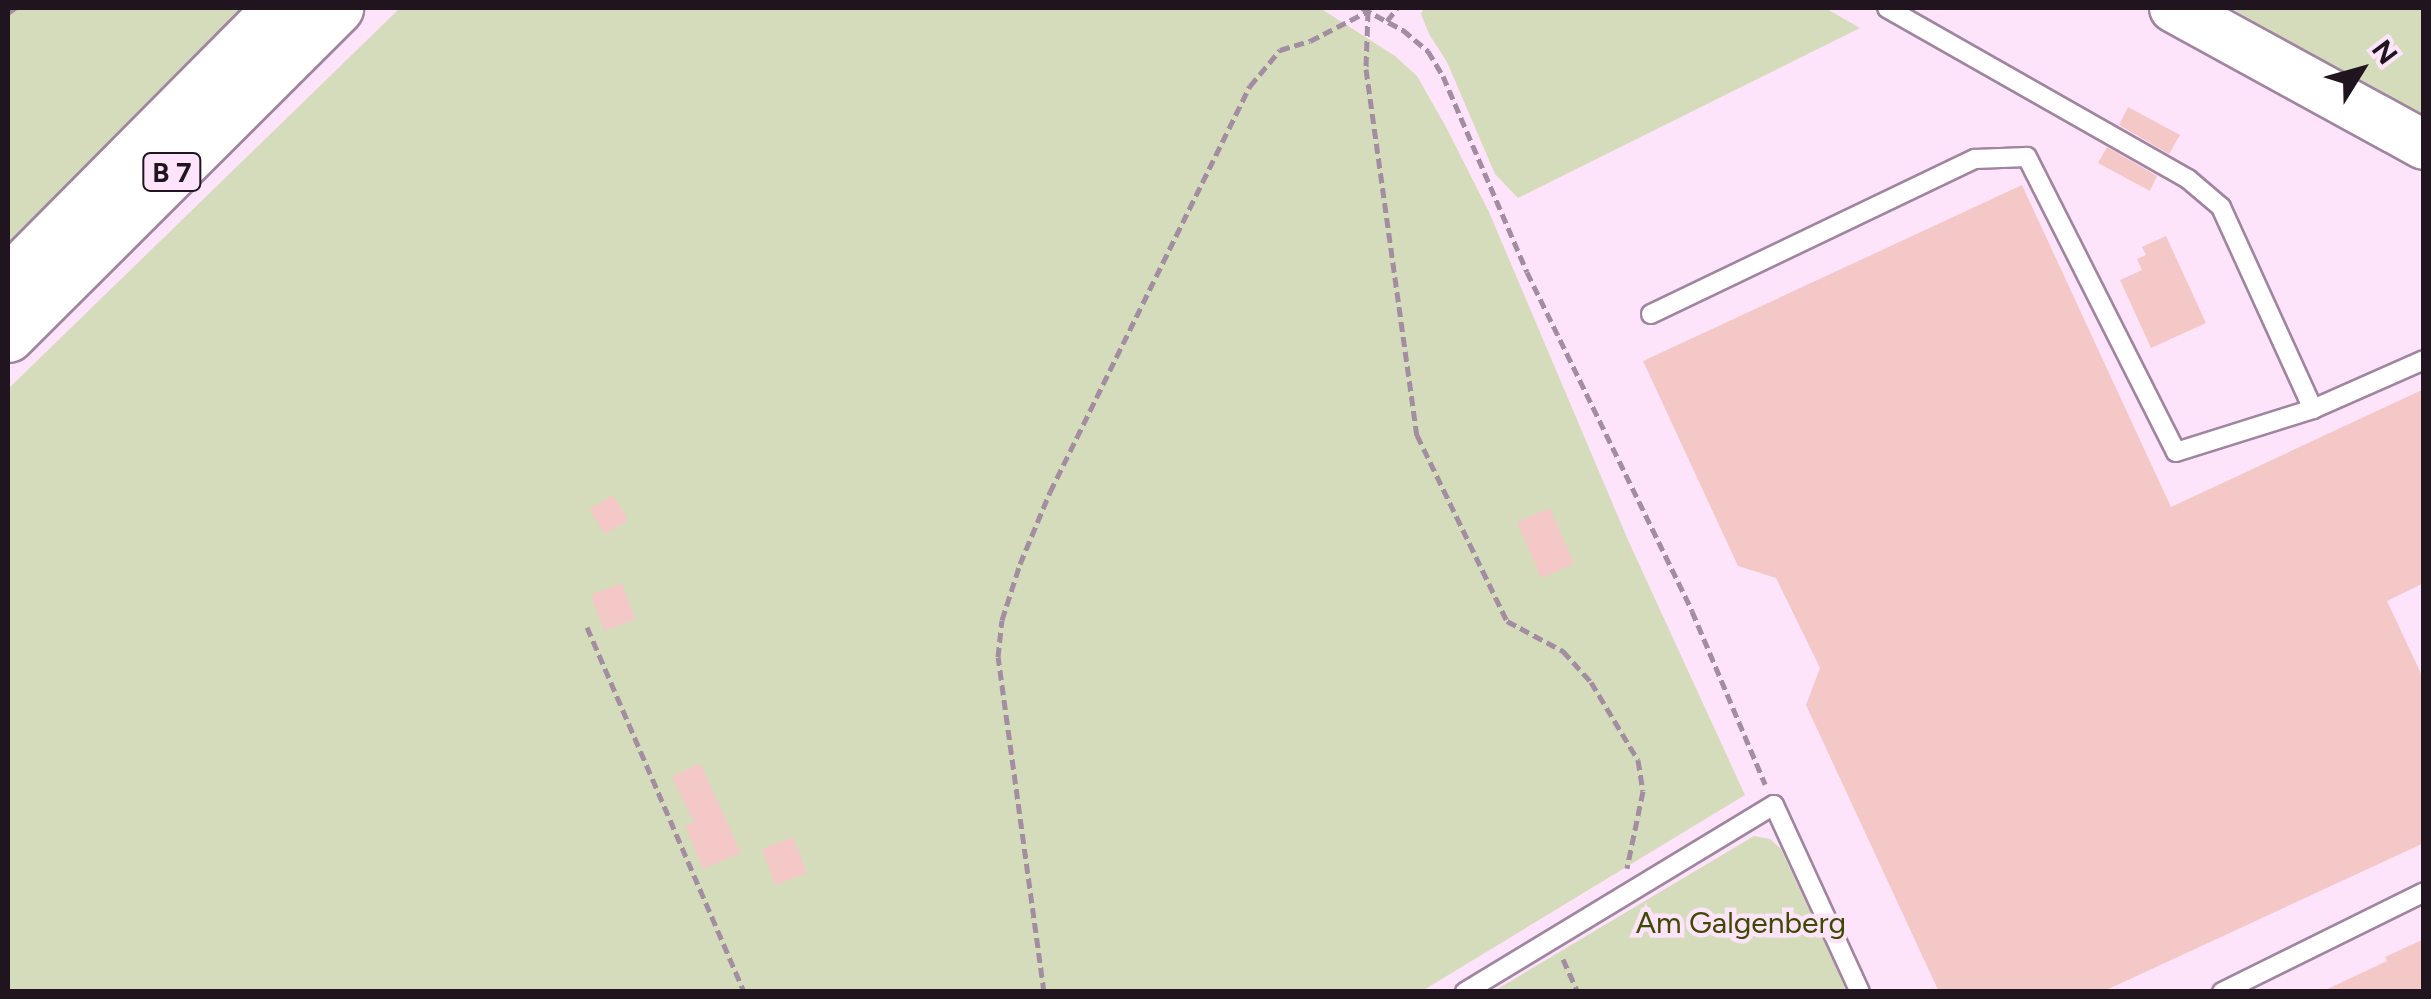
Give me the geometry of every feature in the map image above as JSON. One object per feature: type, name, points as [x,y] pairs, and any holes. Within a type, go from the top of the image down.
[{"type":"main road","name":"B 7","points":[[8,283],[281,8]]},
{"type":"main road","name":"B 7","points":[[8,336],[337,8]]},
{"type":"street","points":[[2174,8],[2424,145]]},
{"type":"lane","points":[[1886,8],[2188,179],[2221,207],[2313,409]]},
{"type":"lane","points":[[1650,314],[1975,159],[2027,157],[2176,452],[2313,409],[2424,360]]},
{"type":"lane","points":[[1465,992],[1774,806],[1860,992]]},
{"type":"lane","points":[[2222,992],[2424,892]]},
{"type":"path","points":[[8,14],[15,8]]},
{"type":"path","points":[[1387,21],[1397,8]]},
{"type":"path","points":[[1365,9],[1428,51],[1443,76],[1527,272],[1692,611],[1774,806]]},
{"type":"path","points":[[1365,9],[1366,69],[1417,436],[1507,620],[1563,650],[1591,682],[1638,760],[1644,791],[1639,823],[1626,854],[1626,870],[1637,886]]},
{"type":"path","points":[[1044,992],[998,658],[1002,620],[1020,564],[1050,492],[1250,86],[1280,50],[1310,41],[1365,9]]},
{"type":"path","points":[[587,626],[744,992]]},
{"type":"path","points":[[1554,938],[1578,992]]},
{"type":"green space","points":[[8,8],[265,8],[8,255]]},
{"type":"green space","points":[[400,8],[1320,8],[1395,56],[1417,76],[1446,127],[1489,212],[1628,540],[1745,795],[1422,991],[8,992],[8,389]]},
{"type":"green space","points":[[1424,8],[1825,8],[1860,28],[1518,198],[1495,174],[1447,62],[1429,34],[1421,14]]},
{"type":"green space","points":[[2231,8],[2423,8],[2423,121],[2420,119]]},
{"type":"green space","name":"Am Galgenberg","points":[[1754,836],[1770,839],[1781,849],[1847,991],[1494,991]]},
{"type":"building","points":[[2128,107],[2180,135],[2169,154],[2119,125]]},
{"type":"building","points":[[2107,147],[2157,176],[2150,191],[2098,163]]},
{"type":"building","points":[[2022,185],[2171,507],[2424,389],[2424,583],[2387,601],[2424,680],[2424,843],[2102,992],[1939,992],[1806,705],[1820,668],[1776,578],[1738,566],[1643,361]]},
{"type":"building","points":[[2166,236],[2206,323],[2151,348],[2120,280],[2142,270],[2137,259],[2146,255],[2142,247]]},
{"type":"building","points":[[613,495],[628,520],[605,534],[589,509]]},
{"type":"building","points":[[1550,508],[1574,564],[1541,578],[1517,522]]},
{"type":"building","points":[[622,583],[635,619],[604,631],[591,595]]},
{"type":"building","points":[[700,763],[741,853],[703,869],[685,825],[694,822],[672,777]]},
{"type":"building","points":[[793,837],[807,873],[775,885],[762,849]]},
{"type":"building","points":[[2424,939],[2424,992],[2321,992],[2387,961],[2385,957]]}]
